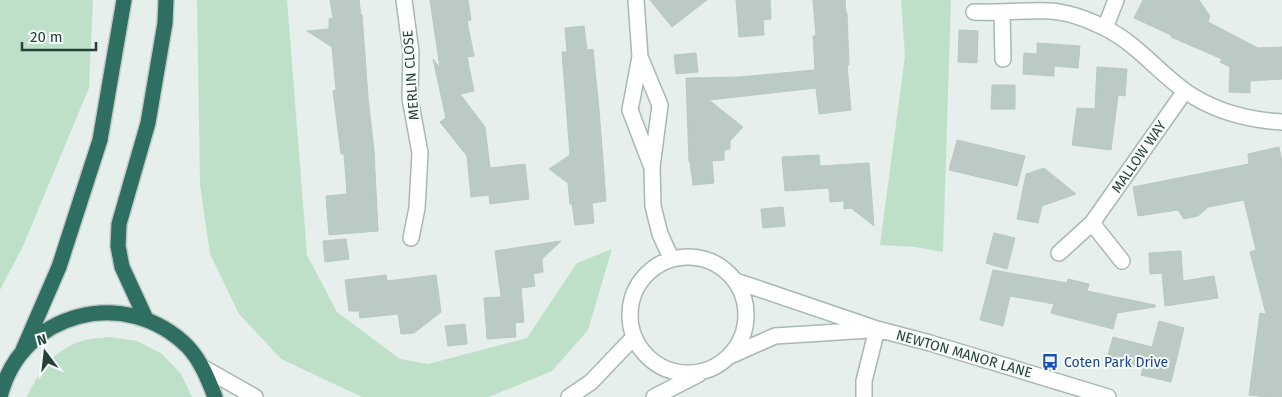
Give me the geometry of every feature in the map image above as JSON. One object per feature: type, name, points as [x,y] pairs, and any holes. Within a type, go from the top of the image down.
[{"type":"highway","points":[[1,388],[23,350],[59,267],[100,140],[124,0]]},
{"type":"highway","points":[[146,319],[122,267],[118,246],[119,224],[148,123],[165,23],[166,0]]},
{"type":"highway","points":[[23,350],[48,329],[80,315],[113,312],[146,319],[169,331],[188,348],[204,368],[215,397]]},
{"type":"street","name":"MERLIN CLOSE","points":[[404,0],[411,52],[410,98],[420,153],[417,208],[411,238]]},
{"type":"street","points":[[636,0],[640,57],[630,110],[652,167]]},
{"type":"street","points":[[1105,28],[1116,0]]},
{"type":"street","points":[[974,12],[1051,11],[1080,18],[1105,28],[1129,42],[1185,91],[1225,113],[1257,121],[1282,122]]},
{"type":"street","points":[[1002,13],[1002,59]]},
{"type":"street","points":[[640,57],[660,105],[652,167],[653,206],[660,234],[671,258]]},
{"type":"street","name":"MALLOW WAY","points":[[1059,253],[1092,223],[1185,91]]},
{"type":"street","points":[[1092,223],[1122,261]]},
{"type":"street","points":[[654,397],[710,369],[730,356],[744,333],[746,306],[736,281],[726,270],[714,262],[700,258],[686,256],[671,258],[656,266],[644,276],[635,289],[630,305],[630,321],[634,337],[646,356],[665,369],[687,373],[710,369]]},
{"type":"street","name":"NEWTON MANOR LANE","points":[[736,281],[877,329],[930,343],[1108,397]]},
{"type":"street","points":[[864,397],[864,381],[877,329]]},
{"type":"street","name":"NEWTON MANOR LANE","points":[[730,356],[775,336],[877,329]]},
{"type":"street","points":[[569,397],[592,382],[634,337]]},
{"type":"street","points":[[204,368],[255,397]]},
{"type":"green space","points":[[0,0],[93,0],[89,88],[23,246],[0,290]]},
{"type":"green space","points":[[197,0],[287,0],[307,255],[337,312],[400,359],[428,364],[527,338],[577,263],[612,249],[588,330],[552,371],[489,397],[362,397],[281,359],[239,314],[210,254],[200,185]]},
{"type":"green space","points":[[901,0],[951,0],[943,252],[915,247],[880,245],[905,56]]},
{"type":"green space","points":[[109,337],[137,341],[162,354],[181,374],[192,397],[27,397],[42,370],[63,350],[85,340]]},
{"type":"building","points":[[330,0],[359,0],[362,15],[374,151],[378,231],[329,235],[326,196],[347,194],[344,154],[341,154],[333,91],[336,90],[332,47],[307,31],[329,29],[329,19],[333,18]]},
{"type":"building","points":[[430,0],[468,0],[471,20],[467,21],[474,56],[467,57],[474,91],[460,94],[485,127],[490,168],[525,164],[529,199],[490,204],[489,195],[471,197],[467,156],[440,122],[446,118],[433,59],[440,68]]},
{"type":"building","points":[[650,0],[707,0],[672,27]]},
{"type":"building","points":[[736,0],[770,0],[771,19],[763,20],[764,35],[739,37]]},
{"type":"building","points":[[813,0],[845,0],[849,65],[847,65],[851,110],[819,114],[816,88],[709,100],[743,127],[730,141],[730,149],[724,150],[724,160],[712,161],[714,183],[693,185],[689,162],[686,78],[739,77],[815,70],[813,36],[816,36]]},
{"type":"building","points":[[1143,0],[1199,0],[1210,16],[1208,22],[1258,48],[1282,47],[1282,79],[1250,81],[1250,93],[1229,92],[1230,67],[1220,62],[1222,59],[1171,37],[1171,35],[1134,18]]},
{"type":"building","points":[[584,26],[587,50],[593,49],[606,201],[592,203],[594,223],[575,225],[568,183],[549,169],[570,155],[562,52],[567,52],[565,28]]},
{"type":"building","points":[[959,30],[978,31],[977,63],[958,62]]},
{"type":"building","points":[[1037,43],[1080,46],[1078,68],[1054,66],[1054,76],[1023,74],[1024,53],[1037,54]]},
{"type":"building","points":[[696,53],[698,72],[676,74],[674,55]]},
{"type":"building","points":[[1097,67],[1127,69],[1125,96],[1118,95],[1111,150],[1072,145],[1077,108],[1095,109]]},
{"type":"building","points":[[992,85],[1015,85],[1015,109],[991,109]]},
{"type":"building","points":[[957,140],[1025,156],[1017,186],[949,170]]},
{"type":"building","points":[[1279,147],[1282,162],[1282,397],[1267,397],[1249,395],[1260,313],[1266,314],[1250,252],[1256,250],[1244,200],[1208,207],[1198,216],[1184,219],[1178,210],[1138,216],[1133,187],[1249,164],[1248,154]]},
{"type":"building","points":[[819,155],[820,166],[869,163],[874,226],[851,208],[844,209],[844,201],[830,202],[829,188],[785,191],[782,157]]},
{"type":"building","points":[[1044,168],[1076,194],[1042,206],[1038,223],[1017,219],[1026,174]]},
{"type":"building","points":[[783,207],[785,226],[763,228],[761,209]]},
{"type":"building","points":[[994,233],[1015,238],[1007,269],[986,263]]},
{"type":"building","points":[[346,239],[349,259],[325,262],[323,241]]},
{"type":"building","points":[[561,241],[542,259],[543,272],[533,274],[535,286],[521,288],[524,322],[515,323],[516,337],[487,339],[484,298],[501,297],[495,251]]},
{"type":"building","points":[[1181,251],[1183,281],[1214,276],[1218,298],[1165,306],[1162,273],[1150,274],[1149,253]]},
{"type":"building","points":[[993,270],[1067,283],[1068,279],[1089,284],[1087,291],[1155,305],[1155,307],[1117,313],[1113,329],[1051,313],[1054,304],[1010,296],[1003,326],[980,320]]},
{"type":"building","points":[[386,275],[387,281],[436,275],[441,312],[414,333],[401,334],[398,314],[360,318],[359,311],[349,311],[345,280]]},
{"type":"building","points":[[1159,321],[1184,328],[1171,382],[1141,375],[1143,368],[1107,358],[1113,337],[1152,347]]},
{"type":"building","points":[[465,324],[467,344],[448,346],[445,326]]},
{"type":"place","name":"Coten Park Drive","points":[[1050,362]]}]
